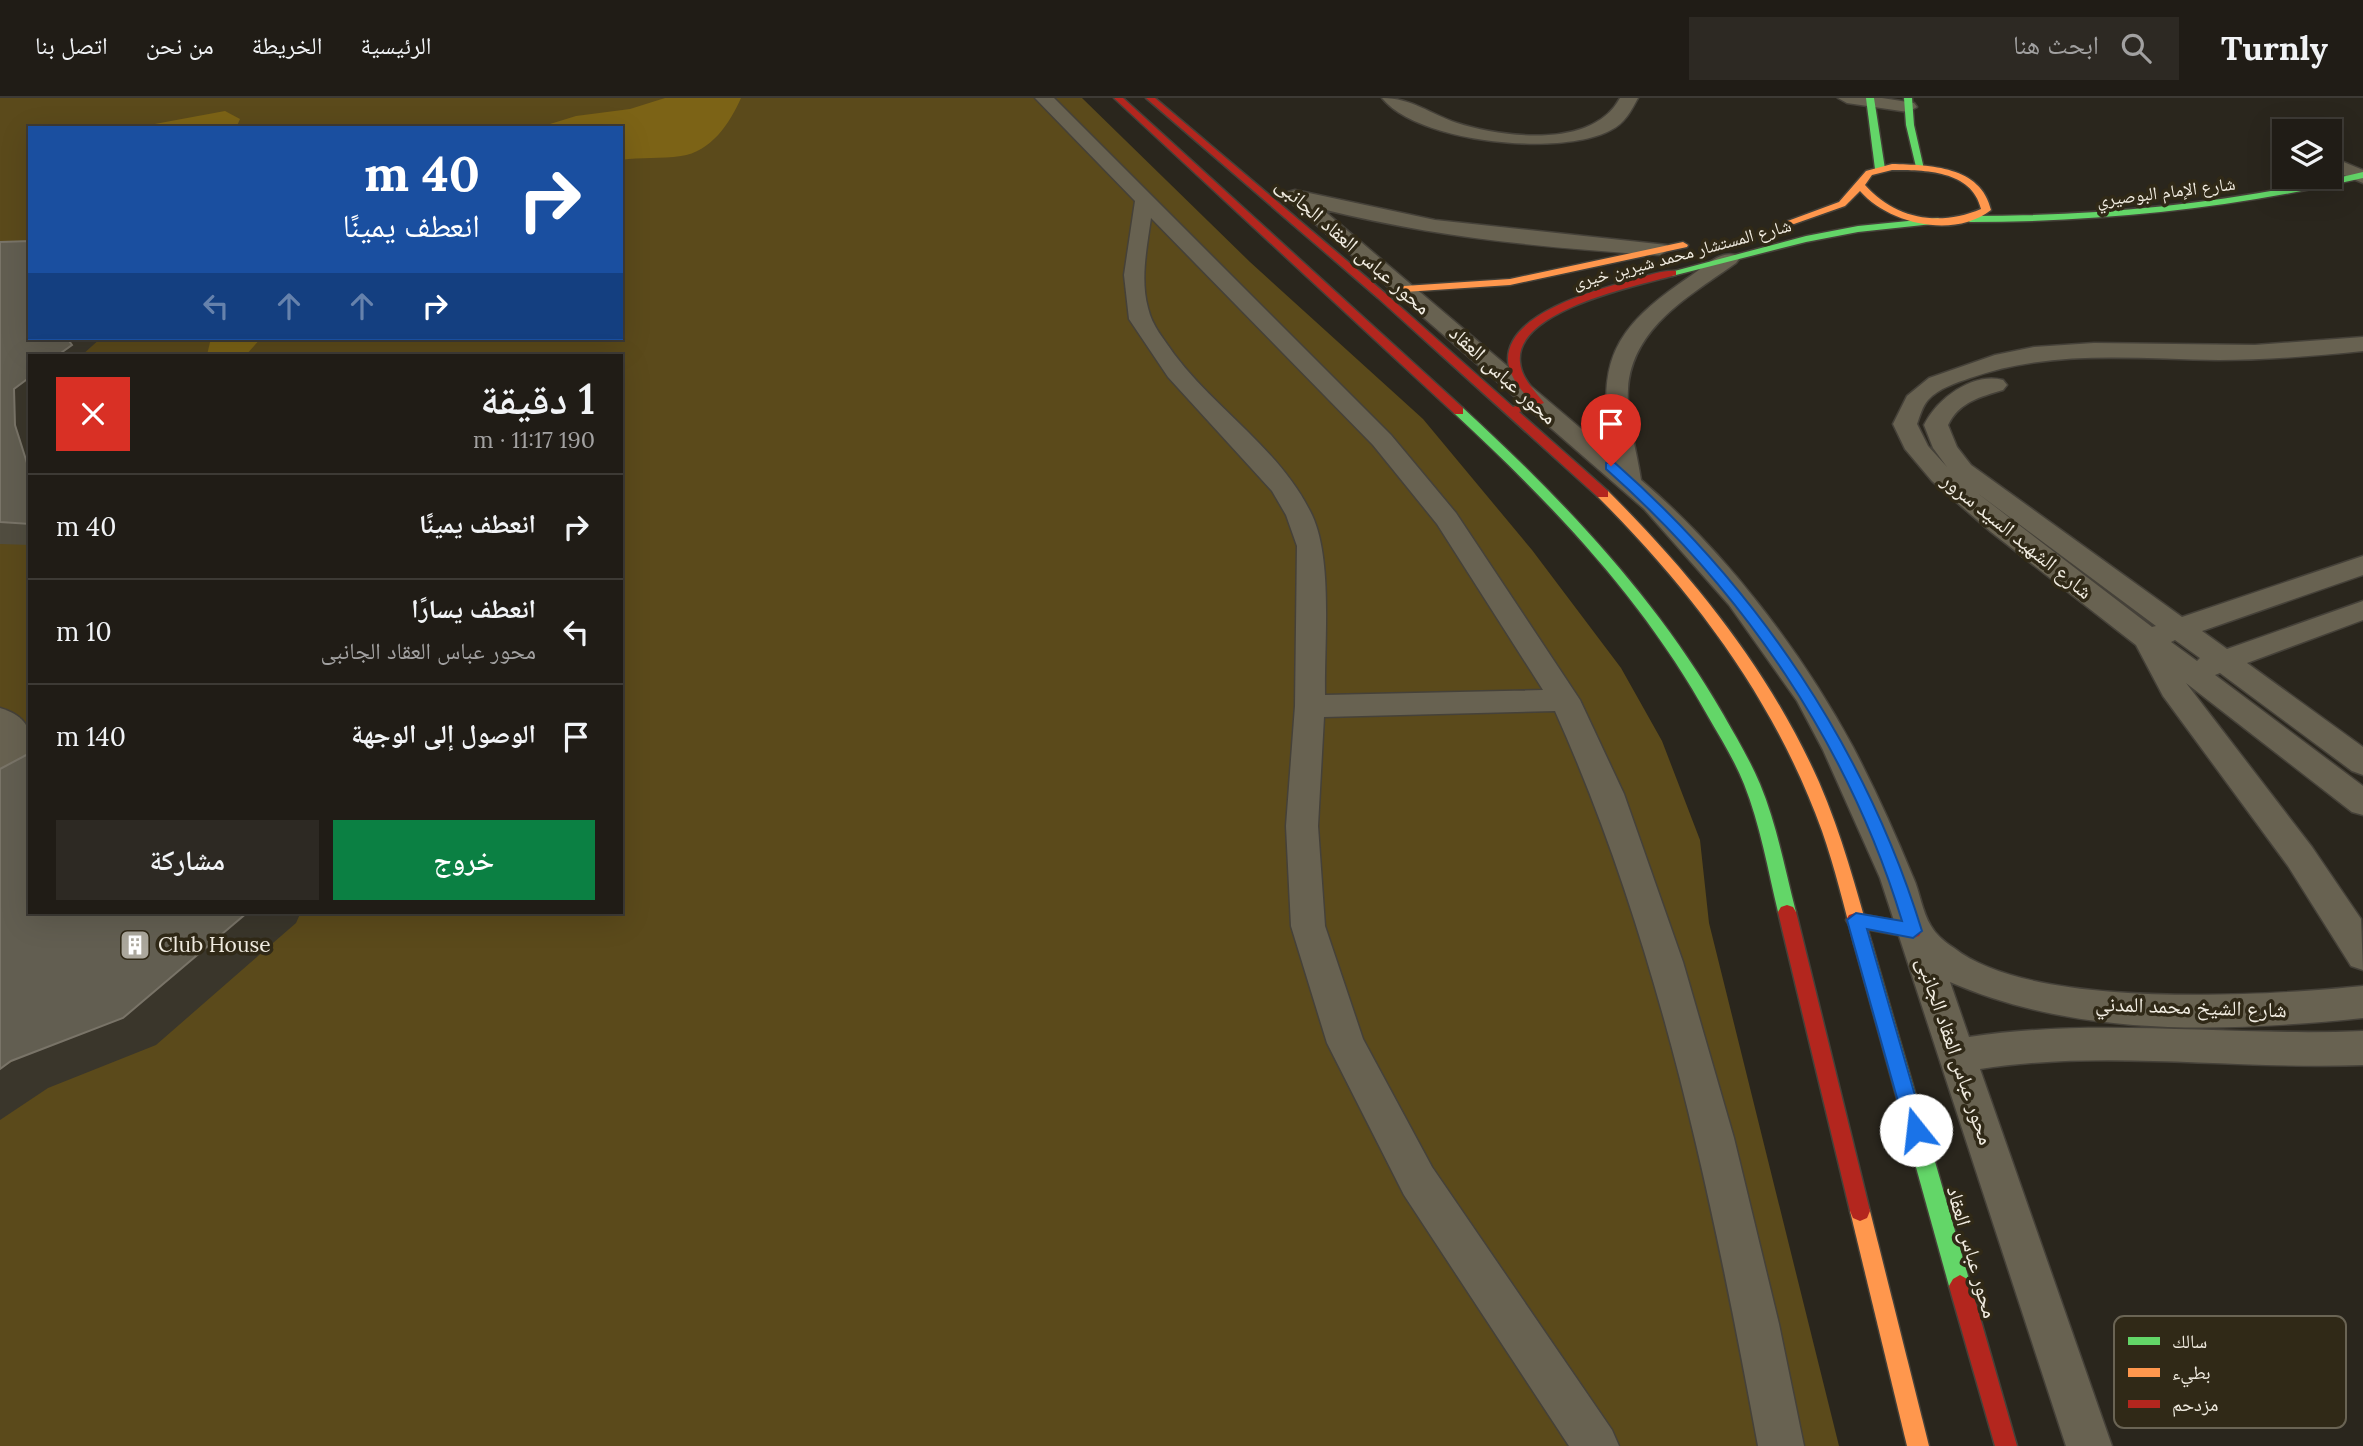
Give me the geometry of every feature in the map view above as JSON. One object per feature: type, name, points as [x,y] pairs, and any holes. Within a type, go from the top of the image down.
[{"type":"main road","points":[[1118,98],[1537,483],[1604,554],[1646,608],[1703,692],[1753,787],[1774,861],[1918,1446]]},
{"type":"main road","name":"محور عباس العقاد","points":[[1150,98],[1335,242],[1525,407],[1709,607],[1759,678],[1802,756],[1830,833],[2006,1446]]},
{"type":"main road","points":[[1870,100],[1880,169],[1921,167],[1977,187],[1994,202],[1970,219]]},
{"type":"main road","points":[[1908,103],[1921,167]]},
{"type":"main road","name":"شارع الإمام البوصيري","points":[[1938,221],[2086,221],[2169,214],[2265,199],[2350,165]]},
{"type":"main road","name":"شارع المستشار محمد شيرين خيرى","points":[[1768,227],[1842,204],[1869,173],[1880,169]]},
{"type":"main road","points":[[1860,185],[1863,193],[1884,208],[1938,221]]},
{"type":"main road","name":"شارع المستشار محمد شيرين خيرى","points":[[1525,407],[1513,357],[1522,334],[1545,316],[1576,302],[1635,283],[1830,234],[1938,221]]},
{"type":"main road","name":"شارع المستشار محمد شيرين خيرى","points":[[1404,289],[1462,288],[1540,278],[1701,241]]},
{"type":"main road","points":[[1856,920],[1913,931]]},
{"type":"street","points":[[1044,98],[1332,387],[1398,460],[1447,519],[1565,700],[1608,794],[1665,962],[1714,1138],[1757,1324],[1781,1446]]},
{"type":"street","points":[[1391,98],[1424,117],[1471,133],[1536,139],[1594,131],[1614,122],[1626,111],[1629,98]]},
{"type":"street","points":[[1847,98],[1908,103]]},
{"type":"street","name":"محور عباس العقاد الجانبى","points":[[1660,249],[1467,233],[1395,221],[1290,192],[1335,242],[1404,289],[1525,407],[1629,482],[1739,598],[1808,695],[1869,811],[1897,878],[2089,1446]]},
{"type":"street","points":[[1145,197],[1134,276],[1139,318],[1166,359],[1198,399],[1253,448],[1282,484],[1304,522],[1310,546],[1310,706],[1302,826],[1308,926],[1346,1043],[1418,1181],[1596,1446]]},
{"type":"street","points":[[1629,482],[1616,390],[1628,346],[1642,326],[1729,259]]},
{"type":"street","name":"شارع الشهيد السيد سرور","points":[[2363,344],[2275,352],[2106,347],[2052,350],[1990,364],[1935,383],[1912,401],[1905,424],[1917,449],[1941,476],[2000,526],[2363,803]]},
{"type":"street","name":"شارع الشهيد السيد سرور","points":[[2363,360],[2264,365],[2078,366],[2020,376],[1961,396],[1943,408],[1936,425],[1945,448],[1962,470],[2226,660],[2363,763]]},
{"type":"street","points":[[2363,565],[2179,626],[2148,639],[2164,676],[2308,865],[2363,955]]},
{"type":"street","points":[[2191,672],[2363,610]]},
{"type":"street","points":[[1310,706],[1565,700]]},
{"type":"street","points":[[0,719],[11,726],[18,742],[13,758],[0,777]]},
{"type":"street","name":"شارع الشيخ محمد المدني","points":[[1913,931],[1952,967],[1989,982],[2098,1006],[2299,1010],[2363,1002]]},
{"type":"street","points":[[2098,1006],[2119,1045]]},
{"type":"street","name":"شارع الشيخ محمد المدني","points":[[1957,1056],[2000,1047],[2119,1045],[2277,1052],[2363,1048]]},
{"type":"shaded area","points":[[0,98],[1082,98],[1250,262],[1423,419],[1532,550],[1621,668],[1662,741],[1700,840],[1709,923],[1839,1446],[0,1446]]},
{"type":"shaded area","points":[[665,98],[741,98],[718,135],[701,149],[681,156],[623,160],[623,126],[544,126],[576,116],[630,109]]},
{"type":"shaded area","points":[[225,111],[240,119],[237,126],[144,126]]},
{"type":"shaded area","points":[[211,340],[259,340],[247,354],[207,354]]},
{"type":"building","points":[[28,241],[28,340],[68,340],[72,345],[59,354],[28,354],[28,378],[14,389],[15,425],[28,466],[28,524],[0,522],[0,242]]},
{"type":"building","name":"Club House","points":[[28,754],[28,914],[246,914],[123,1018],[11,1061],[0,1069],[0,769]]},
{"type":"traffic: fast","points":[[1870,98],[1880,169]]},
{"type":"traffic: fast","points":[[1908,98],[1910,125],[1921,167]]},
{"type":"traffic: fast","points":[[1970,219],[2070,218],[2168,210],[2266,196],[2363,175]]},
{"type":"traffic: fast","points":[[1672,273],[1806,239],[1858,229],[1938,221]]},
{"type":"traffic: fast","points":[[1459,411],[1536,484],[1607,560],[1670,641],[1699,685],[1751,782],[1768,835],[1787,912]]},
{"type":"traffic: fast","points":[[1863,944],[1960,1286]]},
{"type":"traffic: slow","points":[[1892,167],[1935,170],[1964,179],[1975,186],[1983,197],[1986,210],[1954,221],[1936,222],[1918,220],[1885,208],[1871,198],[1860,185],[1869,173],[1892,167]]},
{"type":"traffic: slow","points":[[1790,222],[1842,204],[1860,185]]},
{"type":"traffic: slow","points":[[1404,289],[1510,282],[1683,245]]},
{"type":"traffic: slow","points":[[1603,494],[1675,569],[1707,608],[1764,692],[1789,736],[1830,831],[1863,944]]},
{"type":"traffic: slow","points":[[1860,1211],[1918,1446]]},
{"type":"traffic: jam","points":[[1118,98],[1459,411]]},
{"type":"traffic: jam","points":[[1150,98],[1382,296],[1603,494]]},
{"type":"traffic: jam","points":[[1511,411],[1538,403],[1521,381],[1514,361],[1521,338],[1536,323],[1556,310],[1580,300],[1672,273]]},
{"type":"traffic: jam","points":[[1787,912],[1860,1211]]},
{"type":"traffic: jam","points":[[1855,920],[1913,931]]},
{"type":"traffic: jam","points":[[1960,1286],[2006,1446]]},
{"type":"place","name":"Club House","points":[[135,945]]},
{"type":"route","points":[[1611,466],[1653,503],[1739,598],[1808,695],[1869,811],[1897,878],[1913,931],[1856,920],[1916,1130]]}]
